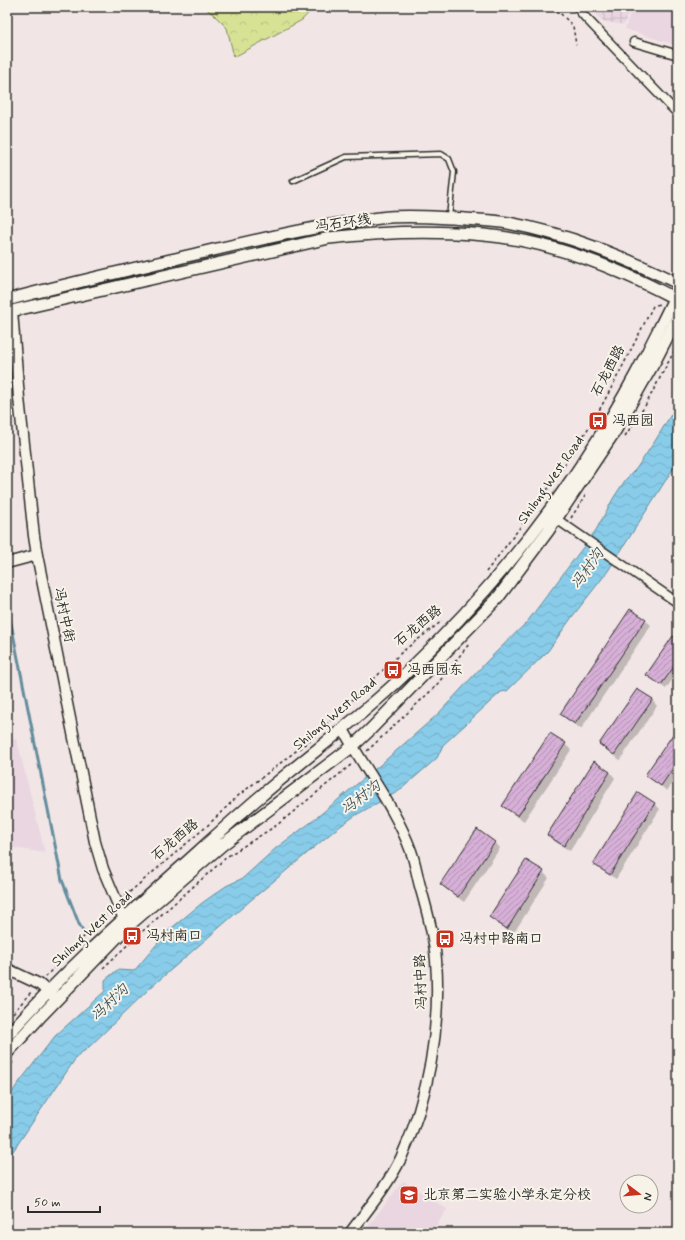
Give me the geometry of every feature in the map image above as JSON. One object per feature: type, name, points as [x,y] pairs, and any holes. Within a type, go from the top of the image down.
[{"type":"main road","name":"冯石环线","points":[[7,300],[252,242],[317,228],[386,217],[449,218],[508,223],[556,234],[610,253],[678,283]]},
{"type":"main road","name":"冯石环线","points":[[10,311],[329,238],[372,233],[420,231],[485,235],[550,247],[621,272],[677,295]]},
{"type":"main road","name":"Shilong West Road","points":[[7,1053],[56,1000],[127,928],[222,845],[353,746],[496,599],[552,516],[608,425],[634,379],[677,295]]},
{"type":"main road","name":"Shilong West Road","points":[[7,1036],[48,991],[124,918],[260,797],[343,729],[402,677],[450,629],[552,516],[615,431],[656,359],[678,316]]},
{"type":"street","points":[[579,7],[579,10],[585,17],[678,114]]},
{"type":"street","points":[[634,42],[678,55]]},
{"type":"street","name":"冯村中街","points":[[10,311],[37,554],[95,842],[103,869],[124,918]]},
{"type":"street","points":[[552,516],[678,604]]},
{"type":"street","points":[[9,562],[37,554]]},
{"type":"street","name":"冯村中路","points":[[343,729],[366,769],[389,804],[411,851],[428,914],[436,959],[437,994],[436,1034],[432,1058],[421,1102],[411,1133],[401,1158],[388,1181],[350,1233]]},
{"type":"street","points":[[7,969],[39,984],[56,1000]]},
{"type":"lane","points":[[293,181],[346,157],[441,154],[449,159],[454,172],[449,218]]},
{"type":"path","points":[[551,7],[556,9],[573,26],[576,45]]},
{"type":"path","name":"石龙西路","points":[[485,573],[530,516],[600,407],[653,306],[677,295]]},
{"type":"path","name":"石龙西路","points":[[12,1013],[52,969],[117,903],[207,826],[239,795],[309,741],[403,651],[447,618]]},
{"type":"shaded area","points":[[597,7],[630,7],[624,25],[605,22],[597,16]]},
{"type":"shaded area","points":[[632,7],[678,7],[678,46],[625,29]]},
{"type":"shaded area","points":[[7,737],[17,740],[45,853],[7,847]]},
{"type":"shaded area","name":"北京第二实验小学永定分校","points":[[403,1181],[447,1209],[431,1233],[363,1233]]},
{"type":"green space","points":[[204,7],[314,7],[302,20],[234,57],[227,28]]},
{"type":"water","name":"冯村沟","points":[[678,403],[678,461],[608,571],[548,651],[507,691],[501,692],[443,745],[437,758],[399,791],[356,815],[335,830],[251,900],[149,989],[87,1049],[78,1055],[7,1160],[7,1100],[55,1036],[105,991],[105,980],[117,970],[134,971],[168,931],[202,903],[226,886],[243,878],[276,848],[310,823],[380,765],[438,714],[488,660],[527,622],[596,530],[614,497],[626,479],[636,469]]},
{"type":"building","points":[[630,609],[646,619],[575,724],[560,714]]},
{"type":"building","points":[[673,636],[678,640],[678,661],[661,685],[646,675]]},
{"type":"building","points":[[637,689],[653,699],[614,755],[599,744]]},
{"type":"building","points":[[678,727],[678,761],[661,786],[645,775]]},
{"type":"building","points":[[550,733],[566,743],[518,816],[502,806]]},
{"type":"building","points":[[594,761],[610,772],[564,846],[547,835]]},
{"type":"building","points":[[638,792],[655,803],[610,875],[593,864]]},
{"type":"building","points":[[477,829],[495,842],[458,897],[440,884]]},
{"type":"building","points":[[526,860],[544,871],[507,929],[489,917]]},
{"type":"waterway","points":[[7,603],[62,880],[83,931]]},
{"type":"place","name":"冯西园","points":[[598,421]]},
{"type":"place","name":"冯西园东","points":[[393,670]]},
{"type":"place","name":"冯村南口","points":[[132,936]]},
{"type":"place","name":"冯村中路南口","points":[[445,939]]},
{"type":"place","name":"北京第二实验小学永定分校","points":[[409,1195]]}]
